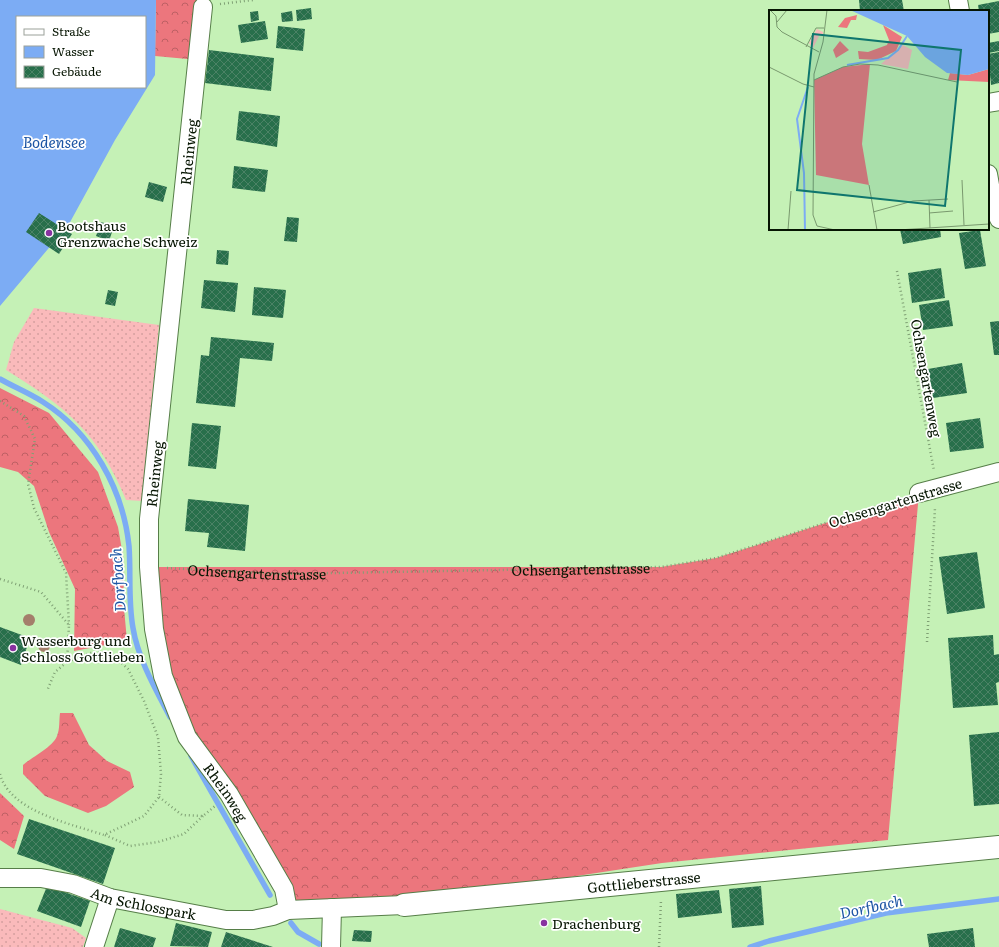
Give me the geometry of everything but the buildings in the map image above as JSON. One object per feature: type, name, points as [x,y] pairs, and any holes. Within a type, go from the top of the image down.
[{"type":"street","points":[[958,0],[960,10]]},
{"type":"street","name":"Rheinweg","points":[[203,7],[149,519],[149,566],[154,629],[163,676],[187,737],[229,794],[284,889],[281,913]]},
{"type":"street","points":[[989,103],[999,101]]},
{"type":"street","points":[[989,180],[993,202],[999,219]]},
{"type":"street","name":"Ochsengartenstrasse","points":[[919,493],[999,472]]},
{"type":"street","name":"Gottlieberstrasse","points":[[281,913],[332,917],[404,905],[999,847]]},
{"type":"street","name":"Am Schlosspark","points":[[0,878],[41,878],[73,884],[110,898],[226,920],[252,920],[281,913]]},
{"type":"street","points":[[94,947],[110,898]]},
{"type":"street","points":[[331,947],[332,917]]},
{"type":"path","points":[[203,7],[253,0]]},
{"type":"path","name":"Ochsengartenweg","points":[[897,271],[937,488],[926,642]]},
{"type":"path","points":[[0,402],[24,416],[34,438],[28,484],[34,508],[66,573],[69,625],[66,662]]},
{"type":"path","name":"Ochsengartenstrasse","points":[[149,566],[280,574],[661,567],[716,558],[919,493]]},
{"type":"path","points":[[0,579],[41,592],[69,625]]},
{"type":"path","points":[[47,691],[55,672],[66,662],[90,653],[110,652],[128,669],[144,701],[158,737],[161,774],[159,797],[144,816],[104,835]]},
{"type":"path","points":[[0,774],[2,782],[18,800],[38,813],[104,835],[130,846],[158,842],[184,834],[213,808]]},
{"type":"path","points":[[159,797],[182,815],[203,816]]},
{"type":"path","points":[[659,947],[662,880]]},
{"type":"shaded area","points":[[34,308],[159,325],[142,501],[126,500],[116,477],[104,457],[92,439],[78,424],[46,396],[6,370],[14,342]]},
{"type":"shaded area","points":[[0,909],[72,928],[86,938],[83,947],[0,947]]},
{"type":"green space","points":[[156,0],[203,0],[198,60],[155,56]]},
{"type":"green space","points":[[0,388],[49,413],[98,472],[118,527],[123,556],[124,608],[127,641],[74,651],[75,589],[49,532],[34,486],[18,472],[0,467]]},
{"type":"green space","points":[[919,493],[888,840],[662,863],[375,907],[288,910],[187,737],[163,676],[149,567],[661,567],[716,558]]},
{"type":"green space","points":[[60,713],[73,713],[89,745],[107,761],[130,772],[134,787],[106,806],[88,813],[45,796],[23,774],[23,765],[47,748],[55,740],[59,730]]},
{"type":"green space","points":[[0,793],[24,816],[14,849],[0,840]]},
{"type":"water","name":"Bodensee","points":[[0,0],[156,0],[155,75],[115,140],[69,224],[0,306]]},
{"type":"waterway","name":"Dorfbach","points":[[0,379],[38,399],[61,415],[90,446],[102,464],[120,504],[126,525],[129,546],[131,618],[135,640],[143,663],[170,717]]},
{"type":"waterway","name":"Dorfbach","points":[[191,756],[270,895]]},
{"type":"waterway","name":"Dorfbach","points":[[750,947],[769,941],[886,913],[999,899]]},
{"type":"waterway","name":"Dorfbach","points":[[291,923],[298,932],[319,944]]},
{"type":"place","name":"Bootshaus Grenzwache Schweiz","points":[[49,233]]},
{"type":"place","name":"Wasserburg und Schloss Gottlieben","points":[[13,648]]},
{"type":"place","name":"Drachenburg","points":[[544,923]]}]
